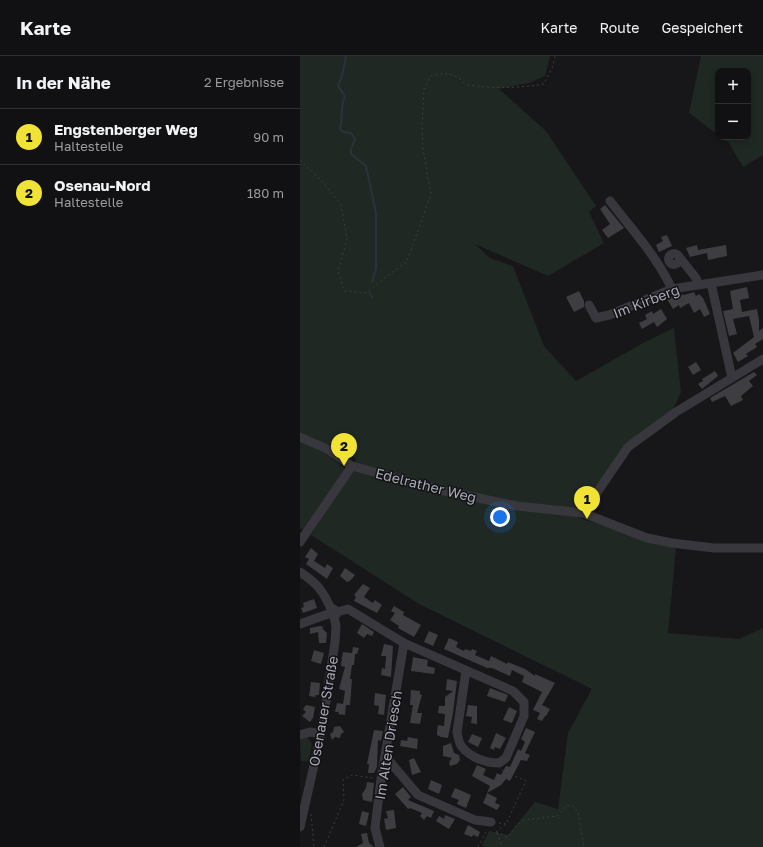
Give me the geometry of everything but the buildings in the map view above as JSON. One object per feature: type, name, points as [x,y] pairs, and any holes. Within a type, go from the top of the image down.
[{"type":"street","points":[[610,201],[645,247],[667,279],[672,289]]},
{"type":"street","points":[[680,258],[696,278],[698,284]]},
{"type":"street","name":"Im Kirberg","points":[[589,305],[596,318],[609,315],[672,289],[763,275]]},
{"type":"street","points":[[711,283],[732,378]]},
{"type":"street","points":[[583,513],[628,447],[676,412],[763,359]]},
{"type":"street","name":"Edelrather Weg","points":[[300,437],[327,449],[352,466],[440,490],[509,504],[583,513],[647,538],[672,543],[714,548],[763,548]]},
{"type":"street","points":[[300,542],[352,466]]},
{"type":"street","name":"Osenauer Straße","points":[[300,572],[312,580],[323,591],[336,626],[335,642],[321,734],[300,827]]},
{"type":"street","points":[[300,624],[348,609],[404,643],[513,691],[524,702],[524,716],[506,758],[500,763],[480,760],[462,747],[459,740],[457,732],[466,671]]},
{"type":"street","name":"Im Alten Driesch","points":[[380,847],[375,828],[381,779],[386,757],[404,643]]},
{"type":"street","points":[[300,735],[310,732],[321,734]]},
{"type":"street","points":[[386,757],[418,795],[490,825]]},
{"type":"path","points":[[300,160],[322,181],[341,205],[347,239],[338,271],[344,291],[366,293],[407,261],[431,194],[423,149],[422,126],[424,89],[430,76],[444,72],[457,76],[468,85],[499,89],[522,88],[544,84],[553,66],[555,56]]},
{"type":"path","points":[[496,832],[506,824],[526,781],[501,769],[500,763]]},
{"type":"path","points":[[324,847],[344,800],[343,780],[352,775],[381,779]]},
{"type":"path","points":[[496,832],[508,838],[521,822],[530,819],[558,816],[566,806],[572,805],[578,812],[584,847]]},
{"type":"path","points":[[305,808],[310,809],[314,847]]},
{"type":"path","points":[[478,847],[490,825]]},
{"type":"path","points":[[496,832],[502,847]]},
{"type":"shaded area","points":[[300,56],[550,56],[545,76],[529,83],[499,89],[546,131],[596,206],[589,212],[604,243],[548,276],[475,244],[490,258],[513,266],[544,346],[576,381],[645,342],[674,328],[681,392],[673,410],[602,478],[576,517],[676,548],[668,633],[739,639],[763,628],[763,847],[485,847],[482,845],[489,831],[508,835],[535,802],[558,809],[568,733],[592,689],[419,604],[311,535],[353,469],[356,459],[335,443],[332,447],[300,433]]},
{"type":"shaded area","points":[[701,56],[763,56],[763,155],[743,167],[729,143],[725,140],[751,140],[751,68],[715,68],[715,133],[689,113]]},
{"type":"shaded area","points":[[300,440],[325,453],[348,471],[306,531],[300,528]]},
{"type":"shaded area","points":[[307,737],[312,743],[309,761],[301,761],[300,740]]},
{"type":"waterway","points":[[346,56],[342,76],[338,86],[345,96],[340,129],[343,132],[351,133],[355,139],[351,149],[351,154],[366,166],[376,213],[376,269],[372,282]]},
{"type":"waterway","points":[[370,293],[372,298]]},
{"type":"place","name":"Osenau-Nord","points":[[344,466]]},
{"type":"place","name":"Engstenberger Weg","points":[[587,519]]}]
